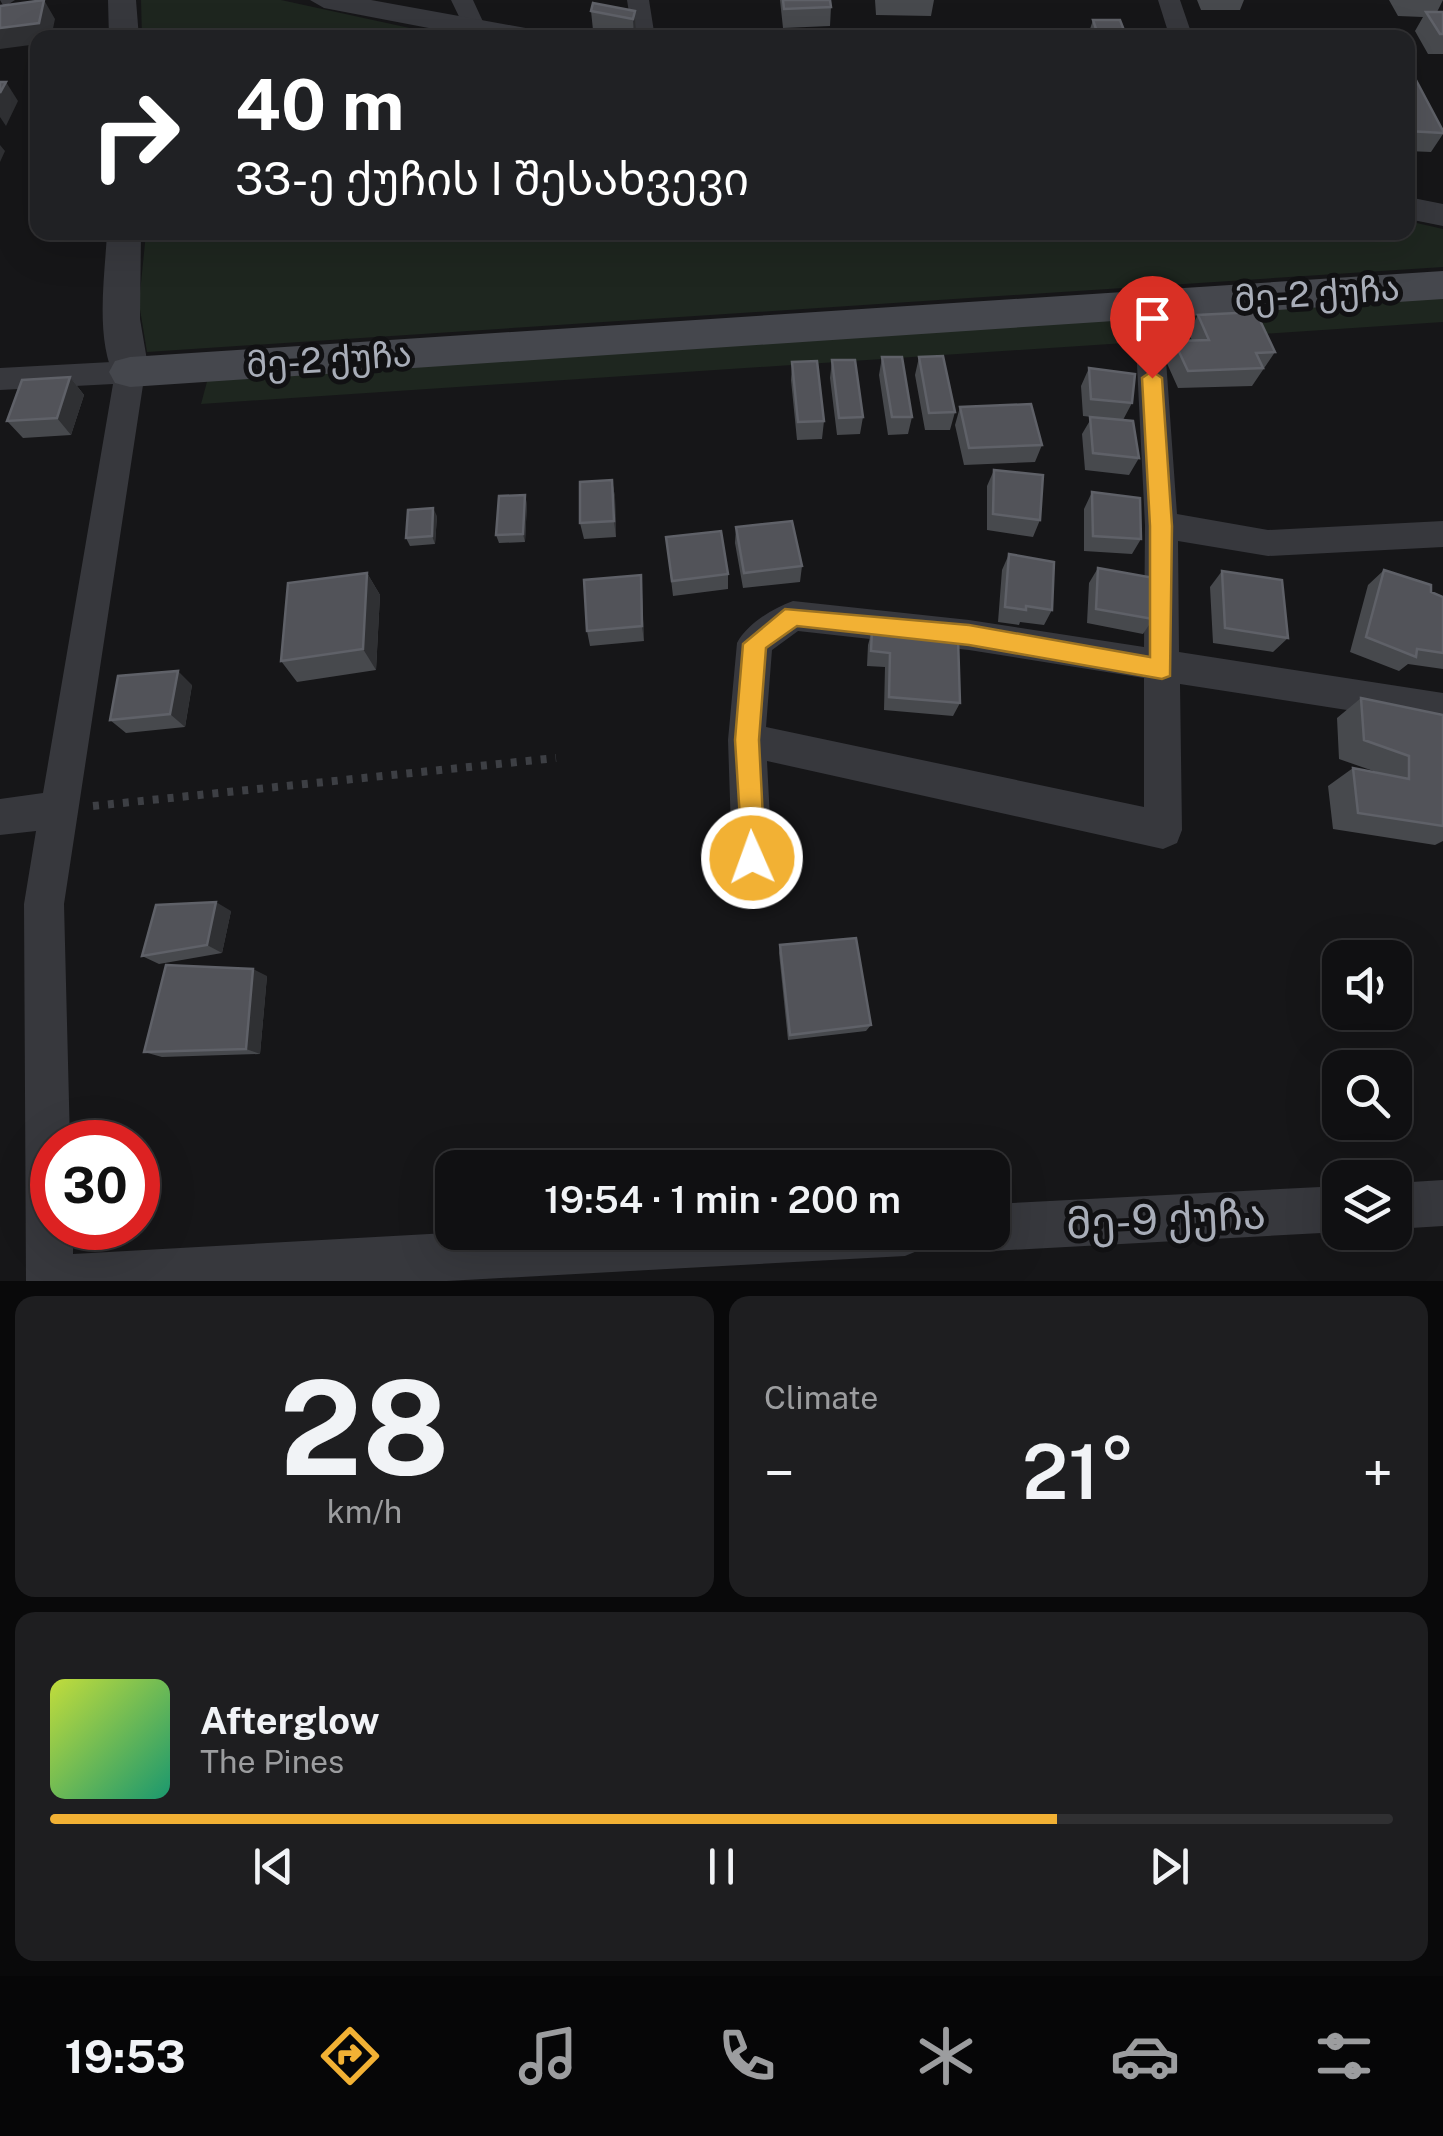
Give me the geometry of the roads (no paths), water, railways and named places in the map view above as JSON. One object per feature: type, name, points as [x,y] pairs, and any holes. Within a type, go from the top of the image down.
[{"type":"main road","name":"მე-2 ქუჩა","points":[[130,372],[1443,285]]},
{"type":"street","points":[[122,0],[124,30]]},
{"type":"street","points":[[324,0],[468,13],[511,30]]},
{"type":"street","points":[[638,0],[643,30]]},
{"type":"street","points":[[1170,0],[1179,30]]},
{"type":"street","points":[[1415,209],[1443,215]]},
{"type":"street","points":[[124,240],[122,319],[130,372],[56,810],[44,904],[51,1280],[585,1250]]},
{"type":"street","points":[[747,740],[1163,830],[1161,526],[1148,304]]},
{"type":"street","points":[[0,379],[130,372]]},
{"type":"street","points":[[1161,526],[1268,544],[1443,534]]},
{"type":"street","points":[[752,858],[747,740],[755,644],[793,616],[969,635],[1162,669],[1443,709]]},
{"type":"street","points":[[0,817],[56,810]]},
{"type":"street","points":[[1412,1205],[1443,1204]]},
{"type":"street","name":"მე-9 ქუჩა","points":[[1010,1227],[1322,1210]]}]
